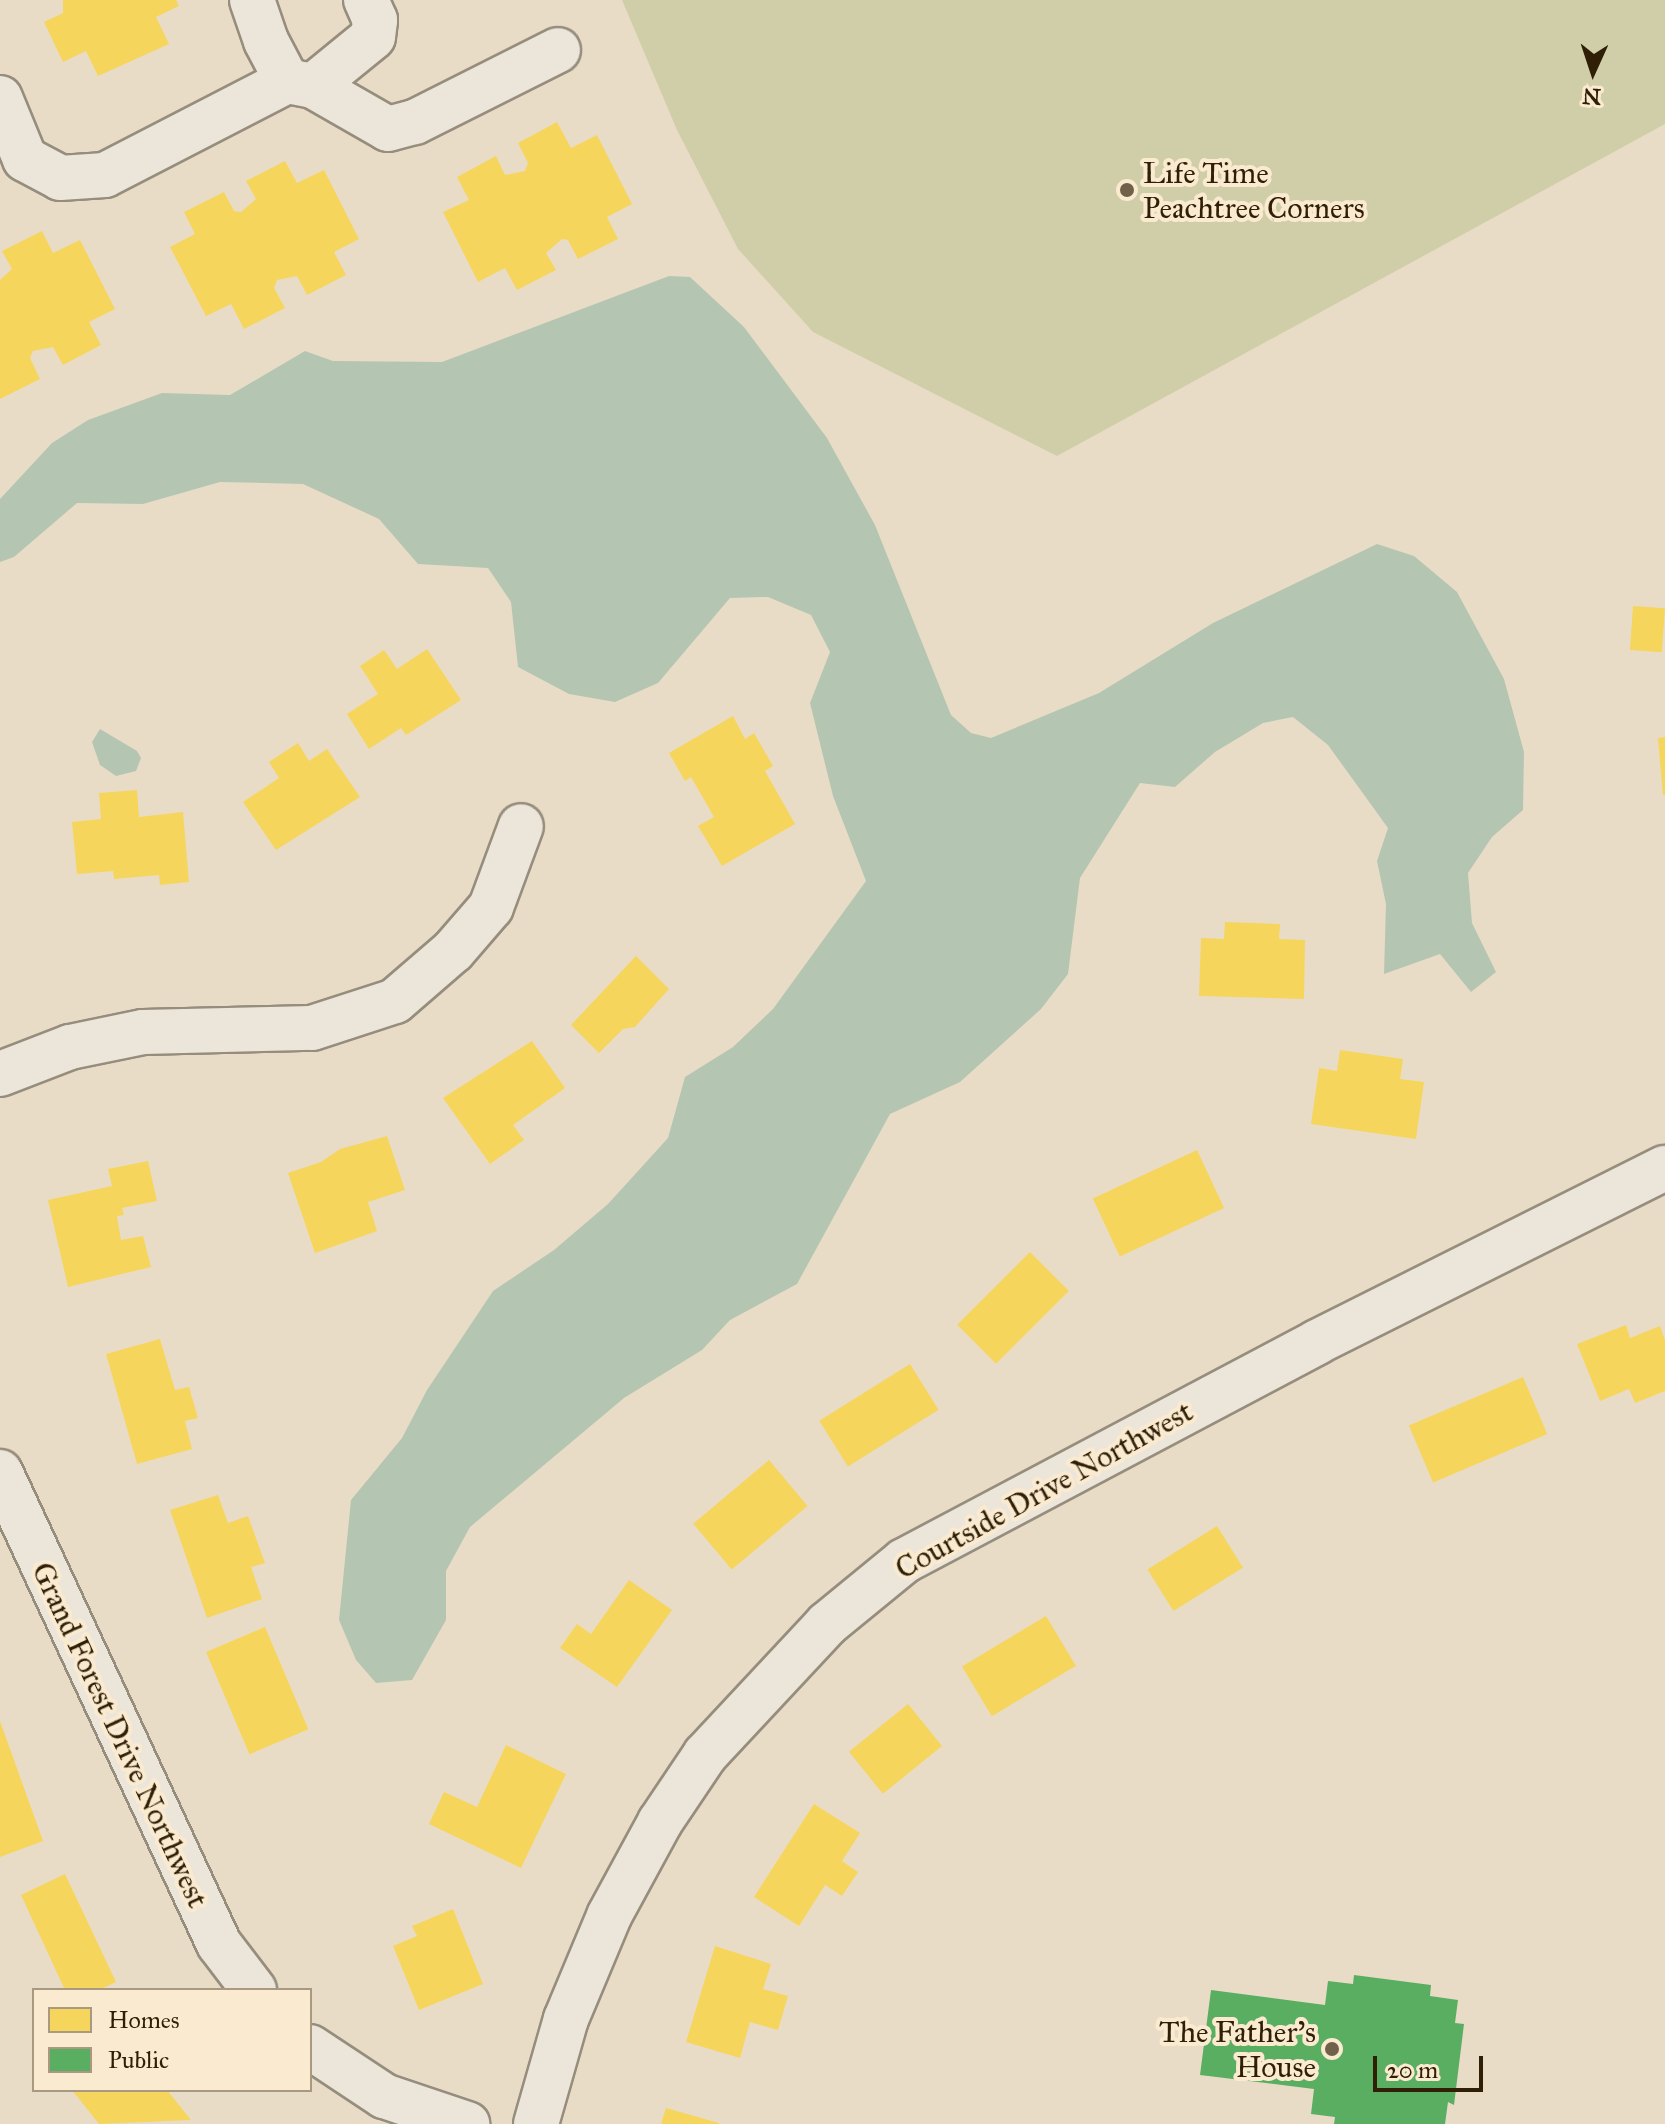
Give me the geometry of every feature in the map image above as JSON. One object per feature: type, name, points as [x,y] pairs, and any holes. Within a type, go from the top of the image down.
[{"type":"street","points":[[252,0],[266,41],[300,83],[388,129],[415,122],[558,50]]},
{"type":"street","points":[[0,98],[13,165],[60,178],[105,175],[300,83],[373,37],[375,20],[366,0]]},
{"type":"street","points":[[0,1074],[70,1047],[143,1032],[312,1028],[395,1001],[453,951],[491,907],[521,826]]},
{"type":"street","name":"Courtside Drive Northwest","points":[[536,2124],[566,2019],[609,1916],[660,1822],[705,1755],[827,1624],[904,1561],[1317,1342],[1665,1168]]},
{"type":"street","name":"Grand Forest Drive Northwest","points":[[0,1472],[219,1944],[252,1988]]},
{"type":"street","points":[[312,2048],[384,2096],[467,2124]]},
{"type":"shaded area","name":"Life Time Peachtree Corners","points":[[622,0],[1665,0],[1665,124],[1057,456],[813,332],[738,249],[677,130]]},
{"type":"shaded area","points":[[669,276],[690,277],[744,327],[827,438],[875,525],[951,715],[971,733],[991,738],[1099,693],[1213,623],[1377,544],[1414,556],[1457,592],[1504,679],[1524,752],[1523,810],[1492,837],[1468,873],[1472,923],[1496,972],[1471,992],[1440,954],[1384,974],[1386,904],[1377,861],[1388,828],[1328,745],[1293,717],[1263,723],[1215,752],[1175,787],[1140,783],[1080,878],[1068,974],[1041,1009],[960,1082],[890,1114],[797,1284],[730,1320],[702,1350],[624,1398],[470,1527],[446,1571],[446,1620],[412,1680],[376,1683],[356,1660],[339,1620],[351,1500],[402,1438],[427,1390],[493,1291],[554,1250],[608,1204],[668,1138],[685,1077],[733,1047],[773,1009],[866,881],[833,796],[810,703],[830,652],[811,615],[768,597],[730,598],[658,683],[615,702],[569,694],[518,667],[511,602],[488,568],[418,564],[379,519],[303,484],[220,482],[143,504],[77,503],[14,557],[0,562],[0,499],[52,443],[88,420],[162,393],[230,395],[305,351],[333,361],[442,362]]},
{"type":"shaded area","points":[[100,729],[137,751],[141,758],[136,771],[116,776],[100,765],[92,742]]},
{"type":"building: Homes","points":[[63,0],[176,0],[179,6],[156,17],[169,44],[98,76],[86,51],[63,62],[44,22],[63,13]]},
{"type":"building: Homes","points":[[557,122],[571,148],[597,135],[632,204],[607,217],[618,239],[578,259],[568,240],[562,239],[546,253],[556,270],[517,290],[505,268],[478,282],[443,212],[469,200],[457,177],[496,156],[505,175],[525,171],[528,163],[518,143]]},
{"type":"building: Homes","points":[[285,161],[297,183],[324,170],[359,239],[334,252],[346,275],[307,295],[297,276],[277,280],[274,288],[285,308],[244,329],[231,304],[206,316],[170,247],[195,234],[184,212],[224,192],[234,211],[241,212],[256,199],[246,181]]},
{"type":"building: Homes","points":[[42,231],[53,253],[80,240],[115,309],[89,322],[101,345],[63,365],[53,347],[33,351],[30,358],[40,379],[0,399],[0,280],[12,269],[2,251]]},
{"type":"building: Homes","points":[[1633,606],[1665,608],[1662,652],[1630,650]]},
{"type":"building: Homes","points":[[427,649],[461,700],[406,735],[401,728],[369,749],[347,714],[378,694],[360,666],[384,650],[397,669]]},
{"type":"building: Homes","points":[[733,716],[745,739],[754,733],[773,766],[765,771],[795,824],[722,866],[698,826],[714,817],[691,777],[685,781],[669,753]]},
{"type":"building: Homes","points":[[1665,737],[1665,795],[1663,795],[1658,738]]},
{"type":"building: Homes","points":[[298,743],[309,761],[327,749],[360,797],[276,850],[243,802],[279,778],[269,762]]},
{"type":"building: Homes","points":[[137,790],[139,817],[183,812],[189,882],[160,885],[159,875],[114,879],[113,871],[77,874],[72,822],[101,819],[99,793]]},
{"type":"building: Homes","points":[[1225,922],[1280,924],[1279,939],[1305,940],[1304,999],[1199,996],[1201,938],[1224,939]]},
{"type":"building: Homes","points":[[636,956],[669,989],[635,1027],[623,1029],[599,1053],[571,1025]]},
{"type":"building: Homes","points":[[532,1041],[565,1088],[513,1125],[524,1140],[490,1164],[443,1098]]},
{"type":"building: Homes","points":[[1340,1050],[1403,1059],[1400,1079],[1424,1082],[1416,1139],[1311,1124],[1319,1068],[1337,1071]]},
{"type":"building: Homes","points":[[387,1136],[405,1190],[368,1202],[377,1231],[315,1253],[288,1173],[321,1162],[340,1149]]},
{"type":"building: Homes","points":[[1197,1150],[1224,1208],[1120,1257],[1093,1199]]},
{"type":"building: Homes","points":[[148,1161],[157,1201],[122,1208],[124,1215],[117,1216],[121,1240],[143,1236],[151,1267],[68,1287],[48,1200],[112,1186],[108,1169]]},
{"type":"building: Homes","points":[[1030,1252],[1069,1291],[996,1364],[957,1325]]},
{"type":"building: Homes","points":[[1626,1325],[1630,1338],[1660,1326],[1665,1340],[1665,1391],[1635,1403],[1629,1389],[1600,1401],[1577,1344]]},
{"type":"building: Homes","points":[[160,1339],[175,1390],[189,1387],[198,1418],[185,1421],[192,1449],[137,1464],[106,1354]]},
{"type":"building: Homes","points":[[910,1364],[939,1410],[848,1466],[819,1421]]},
{"type":"building: Homes","points":[[1523,1377],[1547,1434],[1433,1483],[1409,1425]]},
{"type":"building: Homes","points":[[769,1460],[808,1506],[732,1570],[693,1524]]},
{"type":"building: Homes","points":[[218,1495],[228,1523],[248,1516],[265,1563],[251,1567],[262,1599],[207,1618],[170,1510]]},
{"type":"building: Homes","points":[[1217,1526],[1243,1568],[1173,1611],[1147,1569]]},
{"type":"building: Homes","points":[[629,1580],[672,1610],[617,1687],[560,1648],[577,1624],[591,1634]]},
{"type":"building: Homes","points":[[1046,1616],[1076,1666],[992,1716],[962,1666]]},
{"type":"building: Homes","points":[[265,1627],[308,1729],[249,1754],[206,1652]]},
{"type":"building: Homes","points":[[908,1704],[942,1746],[883,1794],[849,1752]]},
{"type":"building: Homes","points":[[0,1721],[43,1841],[0,1857]]},
{"type":"building: Homes","points":[[506,1745],[566,1774],[521,1868],[429,1824],[444,1792],[477,1807]]},
{"type":"building: Homes","points":[[814,1804],[860,1833],[842,1861],[858,1872],[842,1896],[825,1885],[799,1926],[754,1897]]},
{"type":"building: Homes","points":[[65,1874],[116,1982],[103,1988],[64,1988],[21,1895]]},
{"type":"building: Homes","points":[[453,1909],[483,1984],[419,2010],[393,1946],[417,1936],[412,1926]]},
{"type":"building: Homes","points":[[715,1946],[771,1964],[763,1989],[788,1996],[778,2030],[750,2022],[740,2058],[686,2042]]},
{"type":"building: Homes","points":[[74,2092],[169,2092],[191,2120],[99,2124]]},
{"type":"building: Homes","points":[[666,2108],[719,2123],[719,2124],[661,2124]]},
{"type":"building: Public","name":"The Father's House","points":[[1354,1975],[1431,1985],[1430,1996],[1458,2000],[1455,2023],[1464,2024],[1454,2105],[1448,2102],[1445,2124],[1334,2124],[1335,2117],[1311,2114],[1314,2089],[1200,2075],[1211,1990],[1325,2005],[1328,1981],[1353,1984]]},
{"type":"place","name":"Life Time Peachtree Corners","points":[[1127,190]]},
{"type":"place","name":"The Father's House","points":[[1332,2049]]}]
